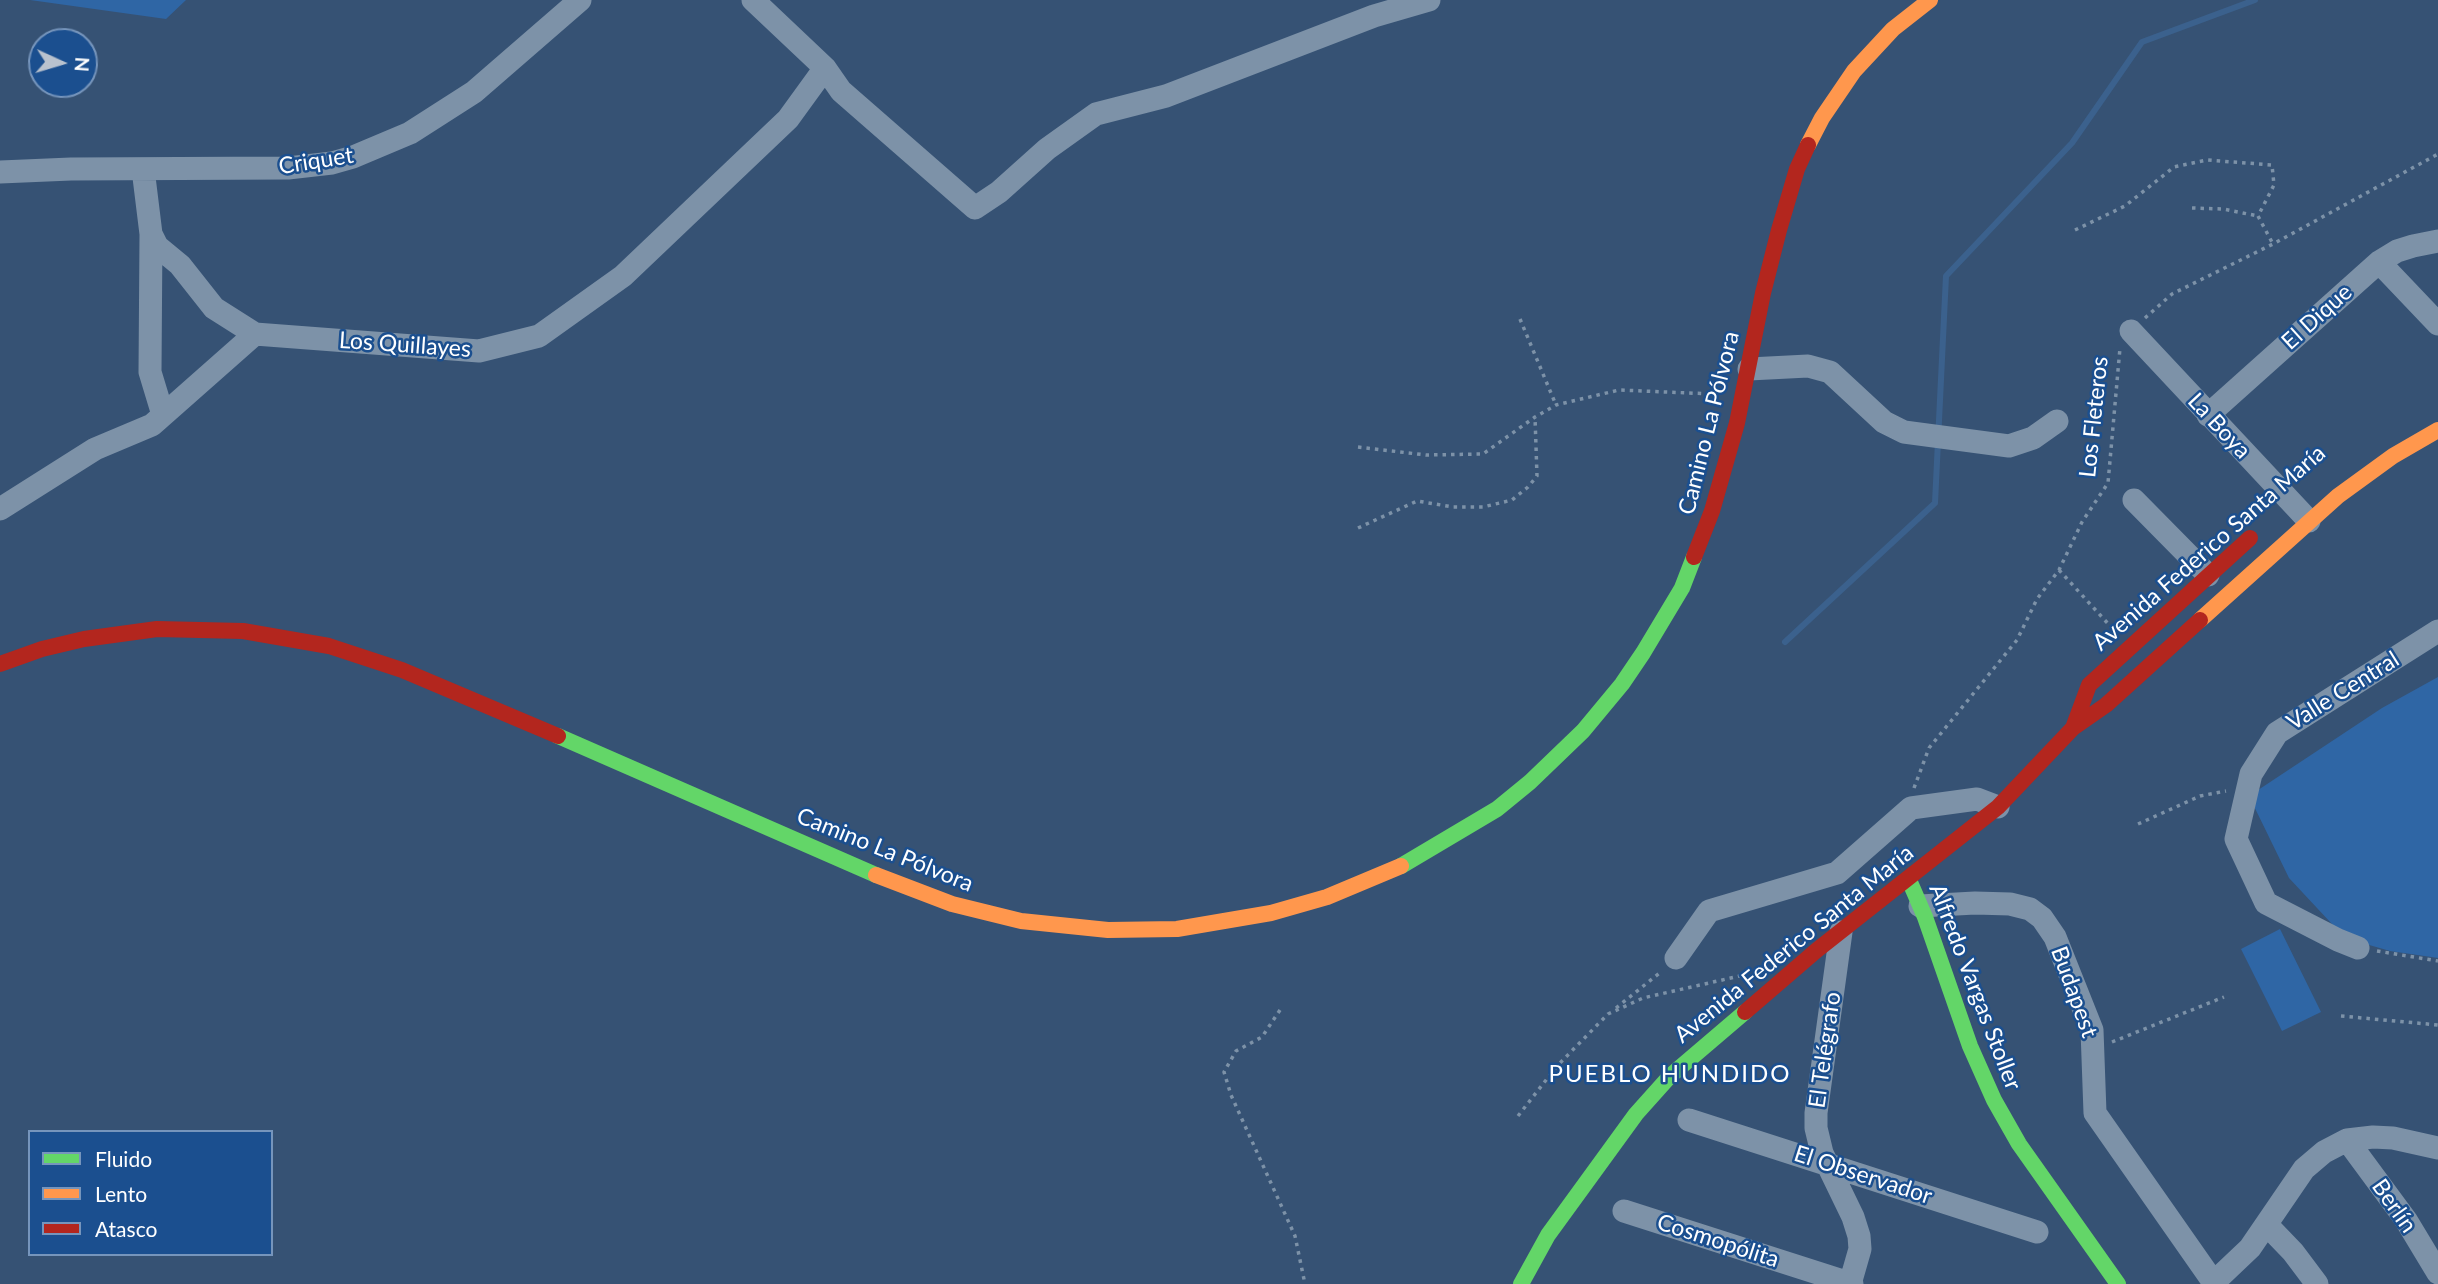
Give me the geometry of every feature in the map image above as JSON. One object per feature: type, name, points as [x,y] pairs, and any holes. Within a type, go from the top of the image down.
[{"type":"main road","name":"Camino La Pólvora","points":[[0,664],[42,649],[84,639],[157,629],[223,629],[309,642],[411,673],[897,884],[952,904],[1021,922],[1079,929],[1143,931],[1205,926],[1300,906],[1388,873],[1445,843],[1497,809],[1562,754],[1622,684],[1682,587],[1720,486],[1779,230],[1797,169],[1837,94],[1866,57],[1893,29],[1930,0]]},
{"type":"main road","name":"Avenida Federico Santa María","points":[[1521,1284],[1548,1235],[1572,1201],[1636,1114],[1670,1076],[1841,932],[1998,807],[2073,728],[2119,692],[2309,520],[2365,475],[2438,430]]},
{"type":"main road","name":"Avenida Federico Santa María","points":[[2073,728],[2089,685],[2260,530]]},
{"type":"main road","points":[[2104,671],[2108,686],[2119,692]]},
{"type":"main road","name":"Alfredo Vargas Stoller","points":[[1909,880],[1970,1046],[1994,1100],[2019,1144],[2118,1284]]},
{"type":"street","name":"Criquet","points":[[0,172],[288,168],[331,163],[374,150],[410,133],[474,92],[580,0]]},
{"type":"street","points":[[753,0],[825,68],[841,91],[975,208],[999,192],[1047,149],[1096,114],[1166,96],[1363,20],[1429,0]]},
{"type":"street","name":"Los Quillayes","points":[[151,234],[157,246],[180,265],[214,308],[255,334],[479,351],[539,336],[623,276],[788,119],[825,68]]},
{"type":"street","points":[[143,169],[151,234],[150,372],[163,415]]},
{"type":"street","name":"El Dique","points":[[2208,415],[2379,262],[2413,246],[2438,241]]},
{"type":"street","points":[[2379,262],[2438,324]]},
{"type":"street","name":"La Boya","points":[[2132,331],[2309,520]]},
{"type":"street","points":[[0,509],[95,449],[152,425],[255,334]]},
{"type":"street","points":[[1749,369],[1808,366],[1830,372],[1884,422],[1903,432],[2010,446],[2034,438],[2057,421]]},
{"type":"street","points":[[2134,500],[2208,575]]},
{"type":"street","name":"Valle Central","points":[[2358,948],[2337,940],[2266,902],[2236,839],[2251,774],[2277,733],[2438,631]]},
{"type":"street","points":[[1676,958],[1709,911],[1838,873],[1910,808],[1977,799],[1998,807]]},
{"type":"street","name":"Budapest","points":[[1920,906],[2010,904],[2030,909],[2042,918],[2055,937],[2092,1030],[2095,1113],[2213,1283]]},
{"type":"street","name":"El Telégrafo","points":[[1841,932],[1816,1113],[1818,1140],[1859,1236],[1860,1249],[1850,1284]]},
{"type":"street","name":"El Observador","points":[[1689,1120],[2037,1232]]},
{"type":"street","points":[[2213,1283],[2250,1248],[2304,1169],[2324,1152],[2347,1140],[2373,1137],[2393,1138],[2438,1148]]},
{"type":"street","name":"Berlín","points":[[2347,1140],[2406,1220],[2438,1273]]},
{"type":"street","name":"Cosmopólita","points":[[1624,1211],[1850,1284]]},
{"type":"street","points":[[2267,1225],[2293,1252],[2317,1284]]},
{"type":"path","name":"Los Fleteros","points":[[1910,808],[1914,787],[1929,748],[2017,640],[2036,599],[2059,569],[2082,522],[2108,483],[2120,347],[2132,331],[2172,294],[2273,244],[2438,154]]},
{"type":"path","points":[[2075,230],[2125,206],[2174,167],[2207,160],[2272,165],[2274,185],[2258,216]]},
{"type":"path","points":[[2192,208],[2223,209],[2258,216]]},
{"type":"path","points":[[2258,216],[2273,244]]},
{"type":"path","points":[[1520,319],[1556,405]]},
{"type":"path","points":[[1358,447],[1426,455],[1483,454],[1556,405],[1619,390],[1722,394]]},
{"type":"path","points":[[1358,528],[1417,501],[1453,507],[1483,507],[1512,500],[1537,476],[1535,417]]},
{"type":"path","points":[[2059,569],[2116,632]]},
{"type":"path","points":[[2138,824],[2200,796],[2248,787]]},
{"type":"path","points":[[2358,948],[2438,961]]},
{"type":"path","points":[[1518,1116],[1558,1066],[1612,1012],[1676,958]]},
{"type":"path","points":[[1612,1012],[1643,998],[1748,975]]},
{"type":"path","points":[[2094,1049],[2224,997]]},
{"type":"path","points":[[1280,1010],[1262,1037],[1236,1051],[1224,1072],[1231,1096],[1295,1236],[1305,1284]]},
{"type":"path","points":[[2341,1016],[2438,1025]]},
{"type":"shaded area","points":[[30,0],[186,0],[166,19]]},
{"type":"shaded area","points":[[2438,677],[2438,958],[2390,951],[2345,938],[2289,878],[2249,796],[2382,708]]},
{"type":"shaded area","points":[[2280,929],[2321,1012],[2282,1031],[2241,949]]},
{"type":"waterway","points":[[1785,642],[1935,503],[1946,276],[2072,143],[2142,42],[2255,0]]},
{"type":"traffic: fast","points":[[1401,866],[1497,809],[1530,782],[1583,731],[1622,684],[1643,653],[1682,588],[1694,557]]},
{"type":"traffic: fast","points":[[558,736],[876,875]]},
{"type":"traffic: fast","points":[[1909,880],[1925,917],[1970,1046],[1994,1100],[2019,1144],[2118,1284]]},
{"type":"traffic: fast","points":[[1521,1284],[1548,1235],[1636,1114],[1670,1076],[1745,1012]]},
{"type":"traffic: slow","points":[[1808,145],[1822,118],[1854,71],[1893,29],[1930,0]]},
{"type":"traffic: slow","points":[[2200,620],[2338,496],[2393,456],[2438,430]]},
{"type":"traffic: slow","points":[[876,875],[952,904],[1021,921],[1108,930],[1177,929],[1271,913],[1327,897],[1401,866]]},
{"type":"traffic: jam","points":[[1694,557],[1712,511],[1737,423],[1763,293],[1779,230],[1797,169],[1808,145]]},
{"type":"traffic: jam","points":[[2073,728],[2089,685],[2250,538]]},
{"type":"traffic: jam","points":[[1745,1012],[1817,950],[1998,807],[2073,728],[2106,705],[2200,620]]},
{"type":"traffic: jam","points":[[0,664],[42,649],[84,639],[157,629],[243,631],[329,646],[402,670],[558,736]]},
{"type":"district","name":"PUEBLO HUNDIDO","points":[[1670,1074]]}]
